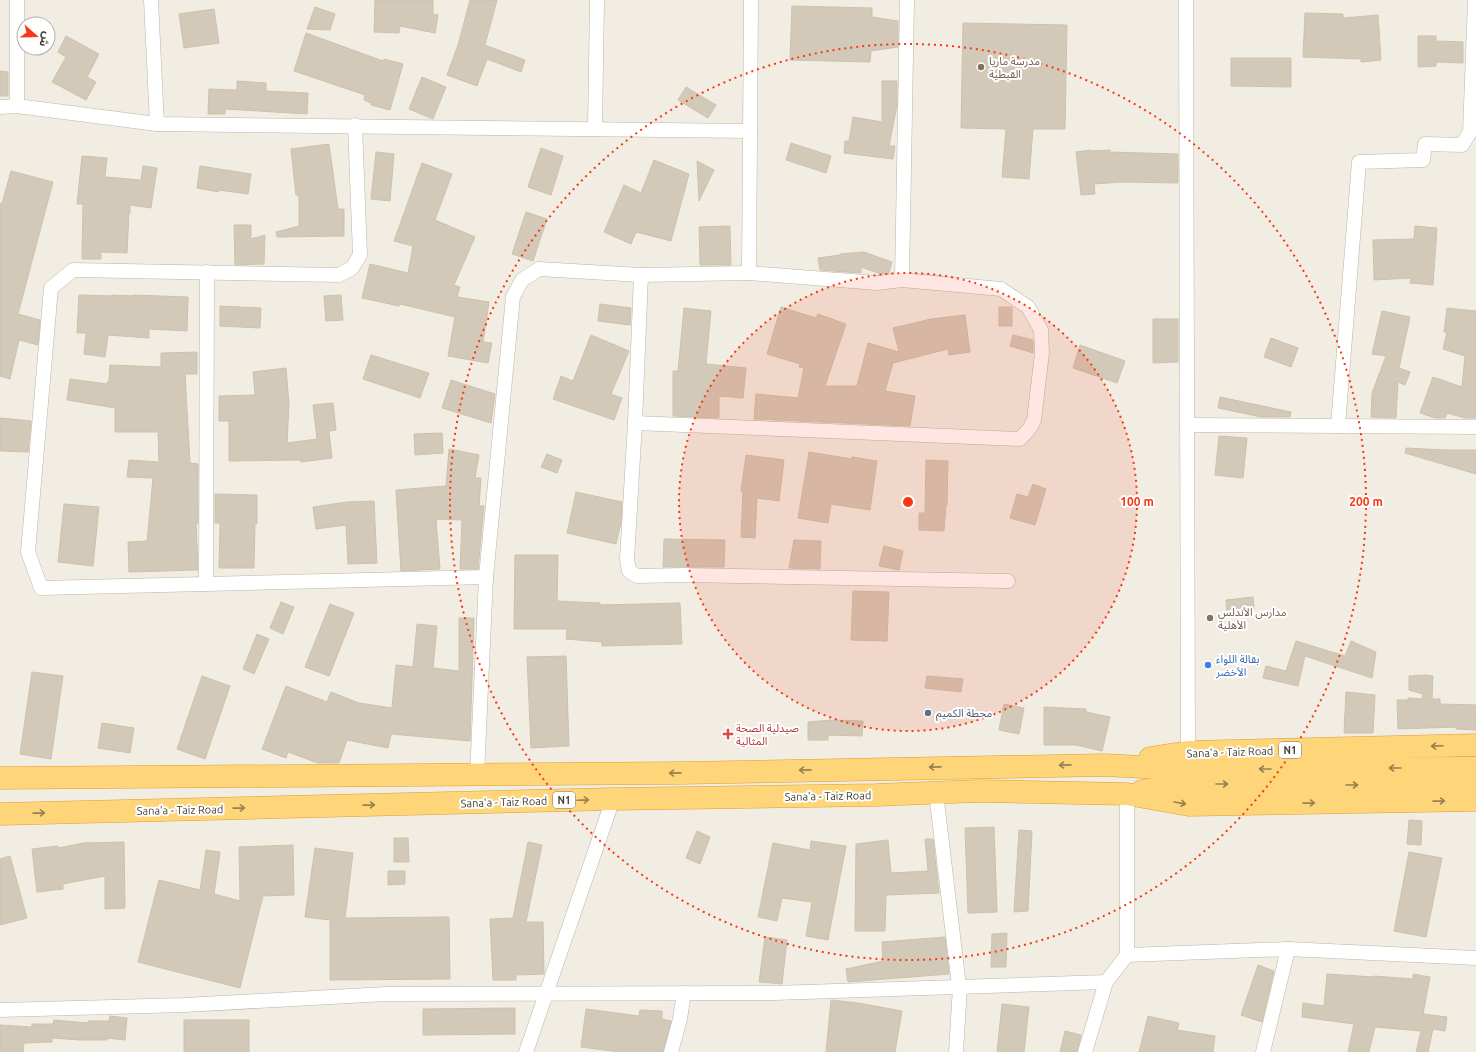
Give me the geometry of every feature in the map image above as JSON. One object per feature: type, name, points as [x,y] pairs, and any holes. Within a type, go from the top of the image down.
[{"type":"highway","name":"Sana'a - Taiz Road","points":[[1104,765],[1188,752],[1476,745]]},
{"type":"highway","name":"Sana'a - Taiz Road","points":[[0,778],[681,773],[877,768],[1104,765],[1181,769],[1476,768]]},
{"type":"highway","points":[[876,795],[877,768]]},
{"type":"highway","name":"Sana'a - Taiz Road","points":[[1128,794],[1182,784],[1476,785]]},
{"type":"highway","name":"Sana'a - Taiz Road","points":[[0,814],[613,799],[876,795],[978,791],[1128,794],[1189,805],[1476,800]]},
{"type":"street","points":[[17,0],[17,106]]},
{"type":"street","points":[[151,0],[157,124]]},
{"type":"street","points":[[595,129],[597,0]]},
{"type":"street","points":[[749,273],[752,0]]},
{"type":"street","points":[[902,280],[907,0]]},
{"type":"street","points":[[1186,0],[1188,752]]},
{"type":"street","points":[[1338,426],[1359,162],[1423,160],[1425,144],[1462,144],[1470,132],[1475,0]]},
{"type":"street","points":[[0,106],[17,106],[157,124],[355,125],[750,131]]},
{"type":"street","points":[[355,125],[360,255],[352,268],[339,275],[73,270],[51,288],[28,552],[41,588],[486,577]]},
{"type":"street","points":[[477,775],[486,577],[513,297],[522,280],[539,269],[641,275],[749,273],[877,283],[902,280],[1001,289],[1028,307],[1041,330],[1042,353],[1034,420],[1030,428],[1020,439],[635,423]]},
{"type":"street","points":[[206,584],[207,272]]},
{"type":"street","points":[[641,275],[635,423],[627,559],[629,571],[637,576],[686,575],[1008,581]]},
{"type":"street","points":[[1187,425],[1476,427]]},
{"type":"street","points":[[936,793],[960,987],[956,1052]]},
{"type":"street","points":[[1085,1052],[1106,982],[1127,955],[1128,794]]},
{"type":"street","points":[[526,1052],[613,799]]},
{"type":"street","points":[[1127,955],[1288,949],[1476,958]]},
{"type":"street","points":[[1263,1052],[1288,949]]},
{"type":"street","points":[[0,1010],[185,1005],[386,994],[774,993],[1106,982]]},
{"type":"street","points":[[672,1052],[680,1019],[683,993]]},
{"type":"building","points":[[375,0],[433,0],[433,14],[438,15],[435,33],[400,26],[399,33],[374,32]]},
{"type":"building","points":[[470,0],[497,0],[485,45],[525,60],[521,72],[487,59],[477,86],[447,75],[458,45]]},
{"type":"building","points":[[792,6],[872,8],[872,17],[898,21],[898,47],[871,51],[870,62],[790,60]]},
{"type":"building","points":[[315,7],[335,14],[330,30],[307,29]]},
{"type":"building","points":[[214,9],[219,43],[184,48],[179,14]]},
{"type":"building","points":[[1305,13],[1343,14],[1343,18],[1378,15],[1381,60],[1361,62],[1361,59],[1303,57]]},
{"type":"building","points":[[963,23],[1067,25],[1065,129],[1033,129],[1029,179],[1002,177],[1006,129],[961,128]]},
{"type":"building","points":[[306,33],[383,61],[384,59],[403,64],[390,110],[371,105],[371,103],[364,100],[365,95],[294,71]]},
{"type":"building","points":[[66,36],[99,54],[87,77],[96,82],[86,100],[52,82],[66,57],[58,52]]},
{"type":"building","points":[[1418,36],[1436,36],[1436,41],[1463,42],[1463,63],[1436,62],[1436,66],[1418,67]]},
{"type":"building","points":[[1231,58],[1291,58],[1291,87],[1231,86]]},
{"type":"building","points":[[0,71],[8,72],[8,96],[0,96]]},
{"type":"building","points":[[422,77],[446,87],[433,119],[409,109]]},
{"type":"building","points":[[237,81],[266,83],[266,91],[308,93],[307,114],[225,109],[225,114],[208,114],[209,89],[237,90]]},
{"type":"building","points":[[882,81],[897,81],[897,105],[889,146],[895,146],[893,159],[844,153],[845,141],[849,141],[853,117],[882,122]]},
{"type":"building","points":[[686,87],[716,105],[708,118],[678,100]]},
{"type":"building","points":[[791,143],[831,156],[826,173],[786,160]]},
{"type":"building","points":[[329,144],[338,209],[344,209],[344,236],[277,237],[276,232],[299,226],[299,195],[296,195],[291,149]]},
{"type":"building","points":[[541,148],[563,156],[551,195],[528,187]]},
{"type":"building","points":[[1090,150],[1178,154],[1178,183],[1121,182],[1094,184],[1095,194],[1081,195],[1076,152]]},
{"type":"building","points":[[376,152],[394,154],[390,201],[371,199]]},
{"type":"building","points":[[82,156],[107,158],[105,177],[141,180],[143,166],[157,168],[151,208],[130,205],[127,253],[101,252],[101,259],[82,259],[83,204],[77,204]]},
{"type":"building","points":[[654,160],[689,174],[671,241],[636,232],[631,244],[604,232],[624,185],[641,193]]},
{"type":"building","points":[[697,161],[714,170],[699,201]]},
{"type":"building","points":[[422,163],[452,174],[435,220],[475,237],[454,285],[460,287],[457,297],[489,302],[483,342],[492,343],[488,363],[448,356],[455,317],[400,304],[399,306],[362,298],[370,264],[408,273],[413,246],[394,241]]},
{"type":"building","points":[[200,166],[251,174],[248,194],[219,190],[219,192],[197,188]]},
{"type":"building","points":[[11,171],[53,182],[18,314],[40,320],[38,345],[19,340],[10,379],[0,376],[0,203],[2,204]]},
{"type":"building","points":[[526,212],[547,219],[533,261],[512,254]]},
{"type":"building","points":[[234,225],[251,225],[251,239],[265,235],[264,264],[235,265]]},
{"type":"building","points":[[730,226],[731,265],[700,265],[699,227]]},
{"type":"building","points":[[1415,226],[1437,228],[1433,285],[1410,283],[1411,278],[1374,280],[1373,240],[1414,239]]},
{"type":"building","points":[[864,252],[892,262],[889,273],[881,274],[861,267],[861,273],[820,270],[818,258]]},
{"type":"building","points":[[79,295],[188,297],[187,331],[149,329],[149,338],[108,335],[105,357],[84,354],[86,333],[77,333]]},
{"type":"building","points":[[341,295],[343,320],[326,321],[324,296]]},
{"type":"building","points":[[600,304],[631,308],[630,325],[598,321]]},
{"type":"building","points":[[220,306],[261,308],[260,328],[220,326]]},
{"type":"building","points":[[781,307],[816,318],[818,314],[846,324],[825,386],[857,386],[868,343],[899,352],[893,328],[931,319],[965,315],[970,352],[949,355],[948,349],[893,363],[885,391],[915,396],[910,426],[754,419],[756,394],[798,398],[804,368],[799,367],[800,364],[767,354]]},
{"type":"building","points":[[999,307],[1012,307],[1012,326],[999,326]]},
{"type":"building","points":[[684,308],[711,311],[706,364],[746,368],[743,398],[719,396],[719,418],[673,416],[673,371],[678,371]]},
{"type":"building","points":[[1447,308],[1476,311],[1476,418],[1465,418],[1447,413],[1445,418],[1435,418],[1420,413],[1433,377],[1462,387],[1465,356],[1443,349],[1447,332],[1444,332]]},
{"type":"building","points":[[1382,311],[1410,317],[1399,368],[1410,372],[1405,385],[1398,382],[1396,418],[1371,417],[1372,393],[1386,356],[1372,354]]},
{"type":"building","points":[[1153,319],[1178,319],[1178,362],[1153,363]]},
{"type":"building","points":[[591,335],[629,351],[611,394],[622,398],[614,420],[553,399],[561,376],[573,381]]},
{"type":"building","points":[[1013,335],[1033,340],[1033,353],[1010,346]]},
{"type":"building","points":[[1271,338],[1298,348],[1291,367],[1264,357]]},
{"type":"building","points":[[1080,345],[1125,361],[1117,383],[1073,368]]},
{"type":"building","points":[[197,352],[197,374],[185,374],[190,463],[198,464],[198,523],[196,523],[198,570],[129,572],[128,542],[147,541],[153,478],[127,477],[129,460],[159,462],[158,432],[115,432],[115,408],[67,400],[70,379],[107,384],[107,382],[109,382],[110,365],[161,367],[161,353]]},
{"type":"building","points":[[371,355],[429,373],[420,398],[363,379]]},
{"type":"building","points":[[286,368],[289,404],[287,443],[317,439],[313,405],[333,403],[336,430],[329,431],[332,458],[301,462],[301,460],[229,461],[229,421],[219,421],[219,396],[255,395],[253,372]]},
{"type":"building","points":[[451,380],[495,394],[491,423],[442,408]]},
{"type":"building","points":[[1220,397],[1291,412],[1290,417],[1261,417],[1218,408]]},
{"type":"building","points":[[0,418],[31,421],[28,452],[0,451]]},
{"type":"building","points":[[442,433],[443,453],[415,455],[414,434]]},
{"type":"building","points":[[1219,436],[1247,438],[1243,478],[1215,475]]},
{"type":"building","points":[[1406,448],[1476,450],[1476,474],[1405,453]]},
{"type":"building","points":[[449,449],[479,455],[475,478],[481,478],[479,506],[484,506],[478,569],[460,569],[462,520],[436,519],[440,569],[401,571],[396,490],[446,486]]},
{"type":"building","points":[[809,452],[852,459],[852,457],[877,461],[870,510],[831,504],[828,523],[798,518]]},
{"type":"building","points":[[547,454],[562,460],[557,473],[541,467]]},
{"type":"building","points":[[746,455],[784,460],[779,501],[757,498],[755,538],[741,537],[743,491],[741,491]]},
{"type":"building","points":[[926,460],[948,461],[947,505],[944,531],[919,530],[919,513],[925,513]]},
{"type":"building","points":[[1033,484],[1046,489],[1035,525],[1010,518],[1017,494],[1028,497]]},
{"type":"building","points":[[576,492],[622,502],[621,522],[616,544],[567,533]]},
{"type":"building","points":[[215,494],[257,495],[254,568],[219,568],[220,523],[215,523]]},
{"type":"building","points":[[374,501],[377,563],[348,564],[346,525],[316,529],[313,507],[347,502]]},
{"type":"building","points":[[64,504],[99,507],[93,566],[58,562]]},
{"type":"building","points":[[664,539],[725,540],[724,567],[663,567]]},
{"type":"building","points":[[794,540],[821,541],[820,569],[789,568]]},
{"type":"building","points":[[884,546],[903,551],[899,570],[879,566]]},
{"type":"building","points":[[515,555],[558,555],[557,601],[600,603],[600,605],[680,603],[682,644],[602,646],[602,642],[566,639],[567,629],[514,629]]},
{"type":"building","points":[[853,591],[889,592],[887,641],[851,640]]},
{"type":"building","points":[[1253,597],[1254,609],[1227,612],[1226,600]]},
{"type":"building","points":[[281,602],[294,607],[283,634],[270,628]]},
{"type":"building","points":[[330,604],[354,613],[329,676],[305,667]]},
{"type":"building","points":[[459,618],[474,618],[470,741],[391,734],[388,748],[347,740],[339,763],[318,763],[288,752],[286,758],[262,749],[286,686],[327,702],[331,692],[359,703],[392,708],[396,665],[413,667],[417,624],[437,626],[433,668],[459,671]]},
{"type":"building","points":[[257,634],[269,639],[254,674],[243,669]]},
{"type":"building","points":[[1296,641],[1345,656],[1351,641],[1376,652],[1372,678],[1305,656],[1298,686],[1263,678],[1266,666],[1286,671]]},
{"type":"building","points":[[566,656],[569,746],[531,748],[527,657]]},
{"type":"building","points":[[32,672],[63,676],[51,759],[20,754]]},
{"type":"building","points":[[202,676],[230,686],[205,759],[177,749]]},
{"type":"building","points":[[927,676],[963,679],[961,692],[925,688]]},
{"type":"building","points":[[1409,676],[1433,676],[1432,699],[1440,699],[1440,704],[1476,705],[1476,730],[1456,729],[1456,727],[1398,729],[1397,700],[1408,700],[1408,698],[1422,699],[1423,694],[1409,690]]},
{"type":"building","points":[[1346,692],[1375,695],[1373,733],[1344,733]]},
{"type":"building","points":[[1004,704],[1024,708],[1019,734],[999,730]]},
{"type":"building","points":[[1044,707],[1086,709],[1086,712],[1110,717],[1102,751],[1076,745],[1044,745]]},
{"type":"building","points":[[832,720],[863,721],[862,736],[828,735],[828,740],[808,740],[808,722]]},
{"type":"building","points":[[102,723],[134,728],[130,753],[98,748]]},
{"type":"building","points":[[1409,820],[1422,821],[1421,845],[1407,844]]},
{"type":"building","points":[[994,827],[997,912],[968,913],[965,828]]},
{"type":"building","points":[[1019,830],[1032,831],[1028,911],[1014,912]]},
{"type":"building","points":[[697,831],[710,837],[700,864],[686,858]]},
{"type":"building","points":[[394,838],[408,838],[409,862],[394,862]]},
{"type":"building","points":[[925,839],[933,839],[939,893],[886,895],[885,931],[855,931],[856,844],[888,840],[891,873],[928,871]]},
{"type":"building","points":[[811,841],[846,846],[828,940],[806,936],[812,902],[782,898],[777,921],[758,917],[773,843],[810,850]]},
{"type":"building","points":[[124,842],[125,908],[105,909],[105,876],[63,884],[63,889],[37,892],[32,849],[58,846],[58,848],[84,843]]},
{"type":"building","points":[[528,842],[542,845],[526,922],[543,922],[544,974],[516,975],[516,980],[493,980],[490,919],[513,918]]},
{"type":"building","points":[[293,845],[294,895],[263,896],[240,988],[138,962],[159,880],[200,890],[206,850],[220,852],[214,894],[240,901],[239,847]]},
{"type":"building","points":[[315,848],[353,853],[345,918],[449,917],[450,979],[330,980],[330,920],[305,917]]},
{"type":"building","points":[[1409,852],[1442,858],[1426,937],[1394,931]]},
{"type":"building","points":[[10,856],[27,918],[0,925],[0,859]]},
{"type":"building","points":[[388,871],[405,871],[405,884],[388,885]]},
{"type":"building","points":[[1007,933],[1006,967],[991,967],[992,934]]},
{"type":"building","points":[[765,937],[787,940],[782,984],[759,982]]},
{"type":"building","points":[[945,937],[949,974],[848,982],[846,969],[883,961],[882,942]]},
{"type":"building","points":[[1258,965],[1274,971],[1262,1022],[1241,1015]]},
{"type":"building","points":[[1327,974],[1413,979],[1413,974],[1430,977],[1423,1014],[1447,1017],[1445,1031],[1433,1029],[1428,1052],[1416,1052],[1421,1031],[1375,1027],[1369,1052],[1348,1052],[1354,1024],[1302,1017],[1303,1003],[1324,1006]]},
{"type":"building","points":[[831,1000],[902,1011],[895,1052],[826,1052]]},
{"type":"building","points":[[1002,1004],[1029,1007],[1024,1052],[997,1052]]},
{"type":"building","points":[[515,1008],[515,1034],[423,1035],[423,1009]]},
{"type":"building","points":[[586,1009],[639,1016],[640,1010],[662,1011],[662,1019],[671,1021],[663,1052],[620,1052],[581,1047]]},
{"type":"building","points":[[110,1016],[127,1018],[125,1040],[107,1038],[107,1040],[80,1040],[52,1038],[52,1042],[24,1043],[23,1052],[0,1052],[0,1025],[32,1027],[32,1024],[53,1024],[54,1020],[88,1023],[88,1021],[109,1021]]},
{"type":"building","points":[[1148,1016],[1179,1023],[1177,1030],[1215,1036],[1213,1052],[1139,1052]]},
{"type":"building","points":[[184,1020],[249,1020],[249,1052],[184,1052]]},
{"type":"building","points":[[1065,1031],[1081,1035],[1077,1052],[1060,1052]]},
{"type":"place","name":"مدرسة ماريا القبطية","points":[[981,67]]},
{"type":"place","name":"مدارس الأندلس الأهلية","points":[[1210,618]]},
{"type":"place","name":"بقالة اللواء الأخضر","points":[[1208,665]]},
{"type":"place","name":"محطة الكميم","points":[[928,713]]},
{"type":"place","name":"صيدلية الصحة المثالية","points":[[728,734]]}]
